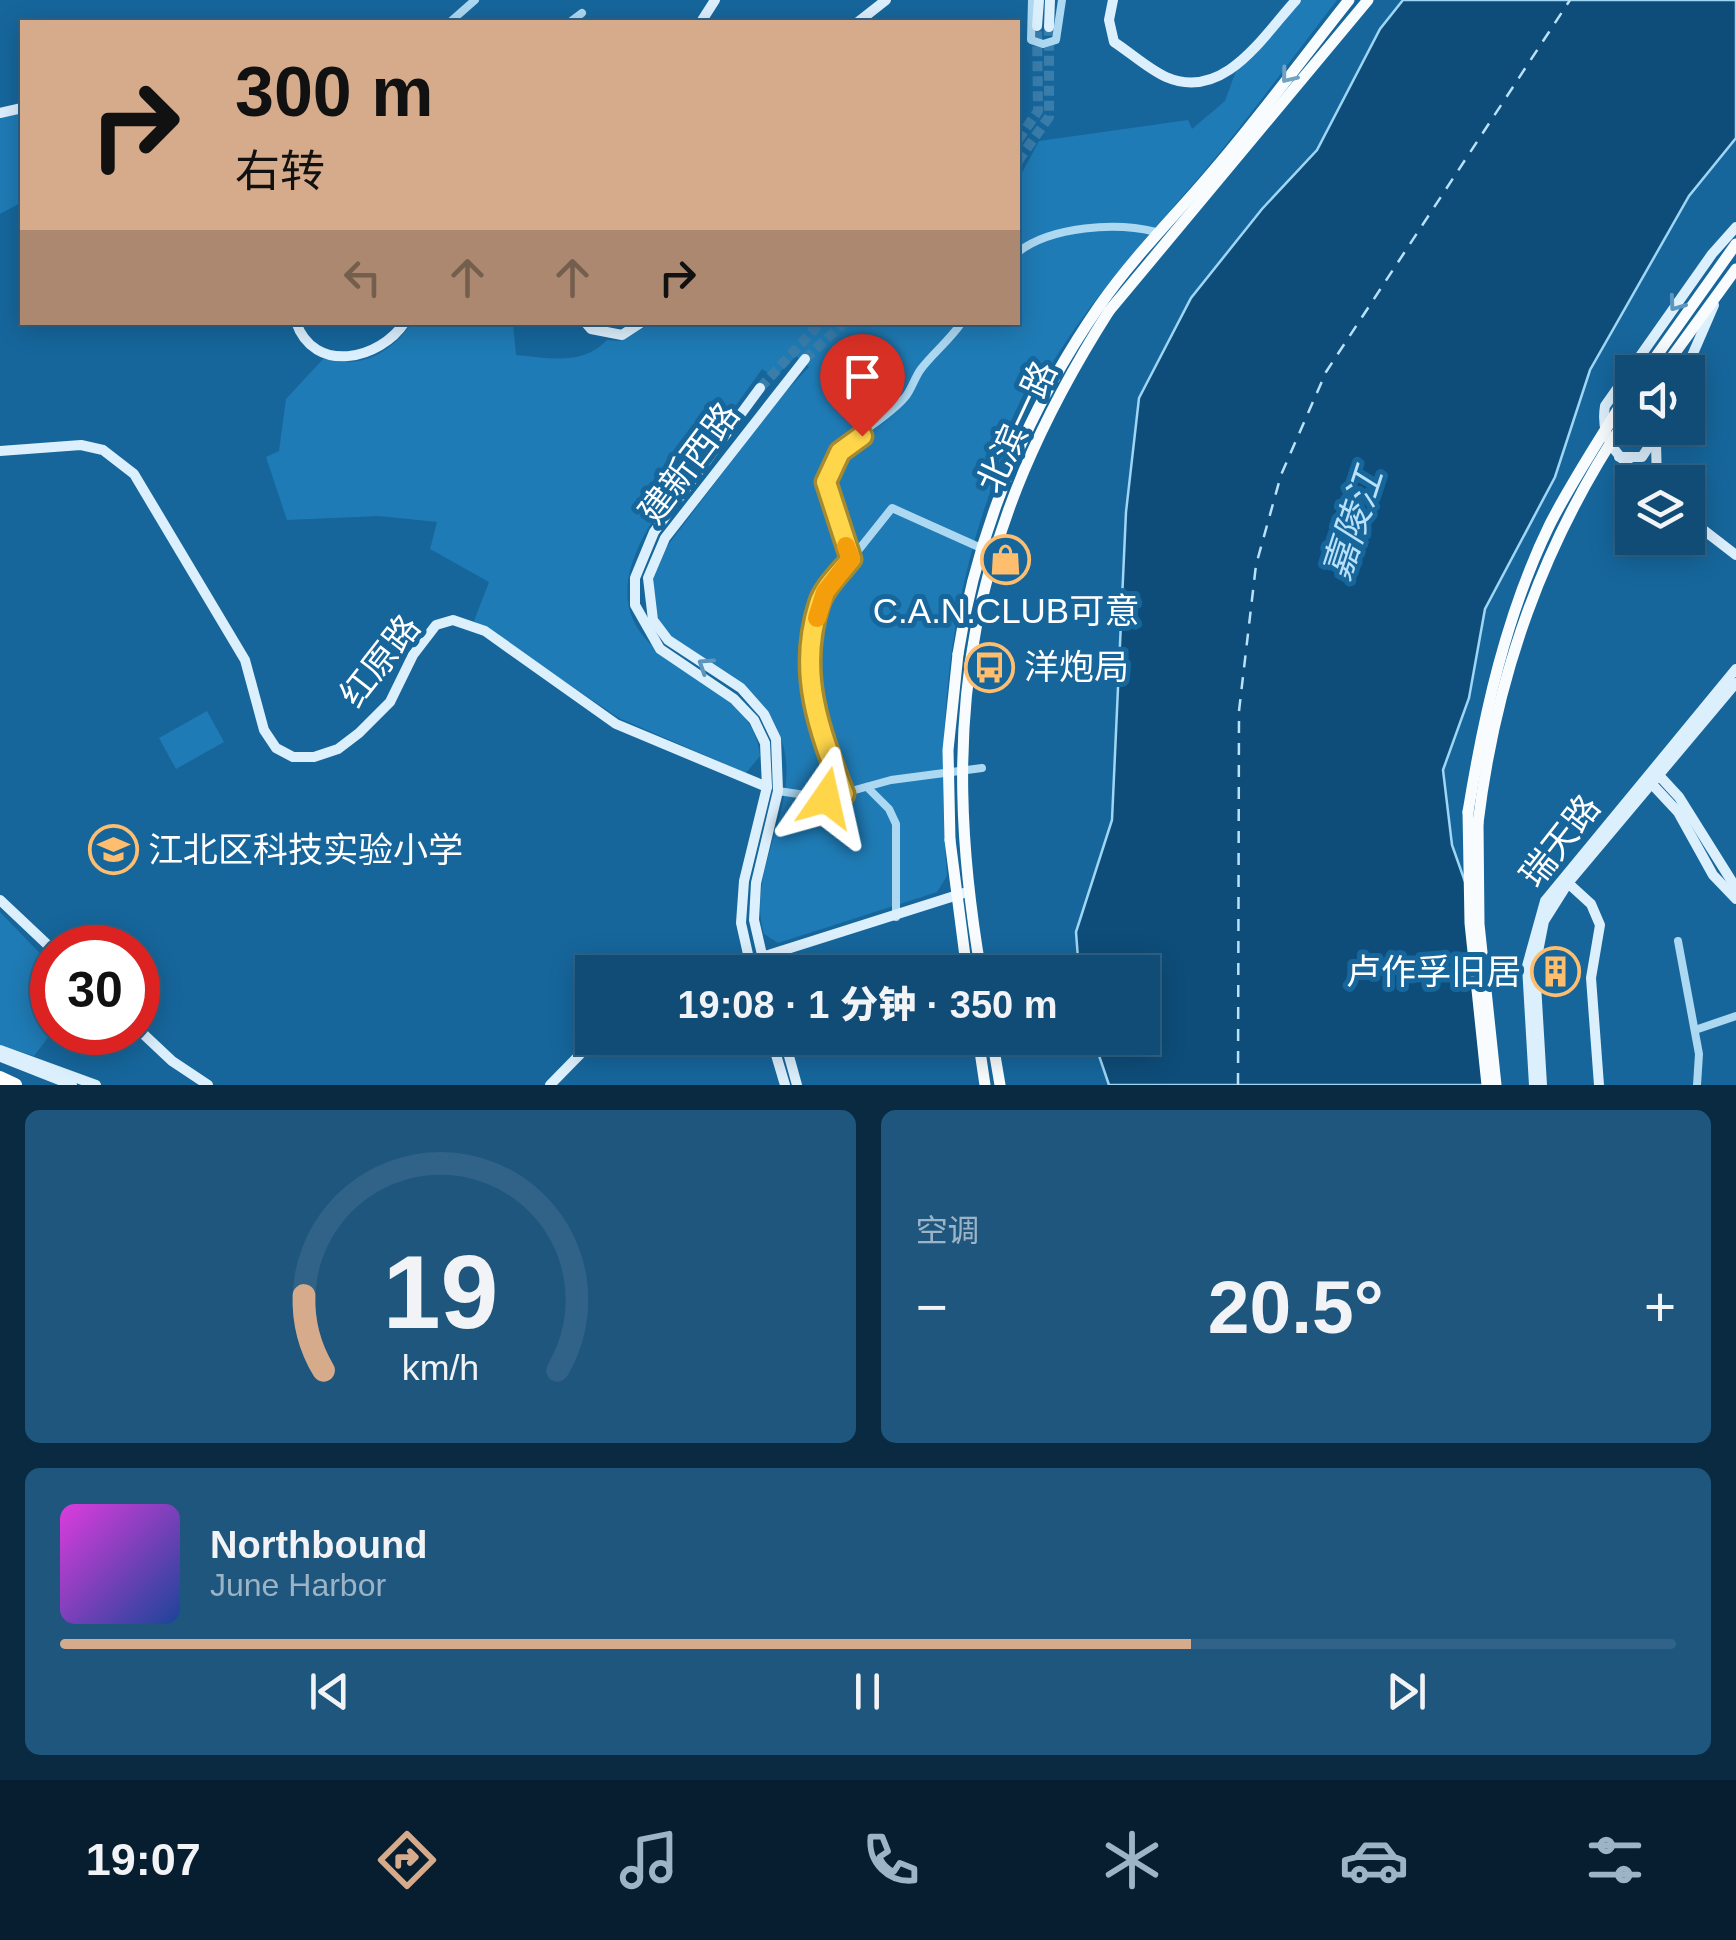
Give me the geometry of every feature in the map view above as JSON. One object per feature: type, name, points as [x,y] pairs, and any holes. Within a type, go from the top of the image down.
[{"type":"highway","points":[[0,1078],[15,1085]]},
{"type":"main road","name":"北滨一路","points":[[966,955],[948,750],[958,654],[982,548],[1014,456],[1058,370],[1100,304],[1349,0]]},
{"type":"main road","name":"北滨一路","points":[[977,955],[961,894],[960,750],[977,614],[1026,460],[1068,376],[1109,312],[1368,0]]},
{"type":"main road","points":[[1657,355],[1736,244]]},
{"type":"main road","points":[[1673,355],[1736,269]]},
{"type":"main road","points":[[1487,1085],[1470,923],[1468,812],[1489,701],[1522,590],[1550,526],[1615,429]]},
{"type":"main road","points":[[1496,1085],[1479,924],[1478,824],[1486,755],[1523,620],[1550,550],[1615,431]]},
{"type":"main road","points":[[981,1055],[986,1085]]},
{"type":"main road","points":[[995,1055],[1000,1085]]},
{"type":"street","points":[[455,20],[475,0]]},
{"type":"street","points":[[861,20],[886,0]]},
{"type":"street","points":[[1035,0],[1032,40],[1043,44],[1056,40],[1062,0]]},
{"type":"street","points":[[1035,0],[1043,27],[1050,0]]},
{"type":"street","points":[[1113,0],[1108,20],[1114,42],[1166,76],[1202,82],[1237,66],[1296,0]]},
{"type":"street","points":[[573,20],[582,13]]},
{"type":"street","points":[[1020,251],[1044,238],[1127,225],[1156,232]]},
{"type":"street","points":[[1628,465],[1606,435],[1603,420],[1611,394],[1736,228]]},
{"type":"street","points":[[1692,355],[1721,290]]},
{"type":"street","points":[[298,325],[316,349],[338,357],[360,357],[373,351],[402,325]]},
{"type":"street","points":[[588,325],[622,335],[637,325]]},
{"type":"street","points":[[851,559],[829,501],[826,482],[830,466],[840,452],[884,420],[908,394],[920,371],[959,325]]},
{"type":"street","name":"建新西路","points":[[761,955],[754,920],[756,883],[776,739],[764,714],[741,688],[668,640],[654,620],[648,578],[665,538],[806,359]]},
{"type":"street","name":"建新西路","points":[[747,955],[741,923],[744,880],[772,789],[765,743],[754,720],[734,699],[660,650],[635,605],[635,578],[654,532],[760,388]]},
{"type":"street","name":"红原路","points":[[0,451],[81,444],[102,450],[134,474],[245,660],[264,730],[276,748],[293,757],[326,753],[359,733],[390,702],[413,655],[436,626],[452,620],[485,631],[616,724],[772,789]]},
{"type":"street","points":[[1618,456],[1642,457],[1650,445]]},
{"type":"street","points":[[844,794],[816,724],[809,674],[819,604],[892,508],[982,548]]},
{"type":"street","points":[[1705,531],[1736,556]]},
{"type":"street","name":"瑞天路","points":[[1542,1085],[1535,967],[1544,921],[1568,883],[1736,669]]},
{"type":"street","name":"瑞天路","points":[[1534,1085],[1527,966],[1536,920],[1558,882],[1736,682]]},
{"type":"street","points":[[772,789],[826,798],[922,774],[982,768]]},
{"type":"street","points":[[1653,776],[1736,888]]},
{"type":"street","points":[[1653,776],[1713,875],[1736,899]]},
{"type":"street","points":[[866,787],[889,809],[896,824],[896,916]]},
{"type":"street","points":[[1568,883],[1591,904],[1600,925],[1591,978],[1600,1085]]},
{"type":"street","points":[[764,955],[961,894]]},
{"type":"street","points":[[0,900],[30,928]]},
{"type":"street","points":[[1678,941],[1694,1030],[1697,1085]]},
{"type":"street","points":[[1694,1030],[1736,1016]]},
{"type":"street","points":[[160,1049],[208,1085]]},
{"type":"street","points":[[0,1053],[96,1085]]},
{"type":"street","points":[[550,1085],[579,1055]]},
{"type":"street","points":[[776,1055],[786,1085]]},
{"type":"street","points":[[788,1055],[796,1085]]},
{"type":"street","points":[[38,1066],[72,1085]]},
{"type":"shaded area","points":[[1299,0],[1337,0],[1219,153],[1085,314],[1019,424],[993,485],[958,612],[944,743],[947,876],[937,892],[778,943],[764,934],[760,909],[762,883],[786,782],[785,756],[778,731],[762,707],[673,639],[658,618],[653,591],[659,557],[777,401],[809,367],[796,356],[775,377],[762,369],[648,528],[629,576],[630,611],[646,639],[728,701],[750,725],[760,756],[746,773],[619,718],[474,621],[489,582],[430,549],[437,522],[379,516],[287,520],[266,457],[279,451],[286,399],[324,358],[351,362],[374,356],[394,343],[410,325],[513,325],[516,355],[553,358],[587,354],[607,340],[620,341],[648,325],[1020,325],[1020,176],[1039,141],[1188,120],[1192,129],[1225,101],[1237,68]]},
{"type":"shaded area","points":[[20,110],[20,203],[0,214],[0,115]]},
{"type":"shaded area","points":[[207,711],[224,742],[176,769],[159,738]]},
{"type":"shaded area","points":[[0,912],[30,943],[30,1055],[0,1045]]},
{"type":"water","name":"嘉陵江","points":[[1403,0],[1736,0],[1736,138],[1689,196],[1590,370],[1555,477],[1485,609],[1469,698],[1443,770],[1452,845],[1480,924],[1487,1085],[1109,1085],[1099,1055],[1160,1055],[1160,955],[1078,955],[1076,932],[1112,820],[1126,512],[1139,398],[1191,298],[1262,209],[1317,150],[1380,29]]},
{"type":"ferry route","points":[[1238,1085],[1239,711],[1256,565],[1281,475],[1326,372],[1570,0]]},
{"type":"tunnel","points":[[1020,137],[1038,111],[1037,26]]},
{"type":"tunnel","points":[[1020,158],[1049,117],[1049,27]]},
{"type":"tunnel","points":[[760,388],[818,325]]},
{"type":"tunnel","points":[[805,359],[842,325]]},
{"type":"slow traffic","points":[[817,618],[825,592],[851,559],[846,546]]},
{"type":"place","name":"C.A.N.CLUB可意","points":[[1006,559]]},
{"type":"place","name":"洋炮局","points":[[989,667]]},
{"type":"place","name":"江北区科技实验小学","points":[[113,850]]},
{"type":"place","name":"卢作孚旧居","points":[[1556,972]]},
{"type":"route","points":[[826,798],[844,794],[816,724],[809,674],[819,604],[851,559],[829,501],[826,482],[830,466],[840,452],[862,436]]}]
